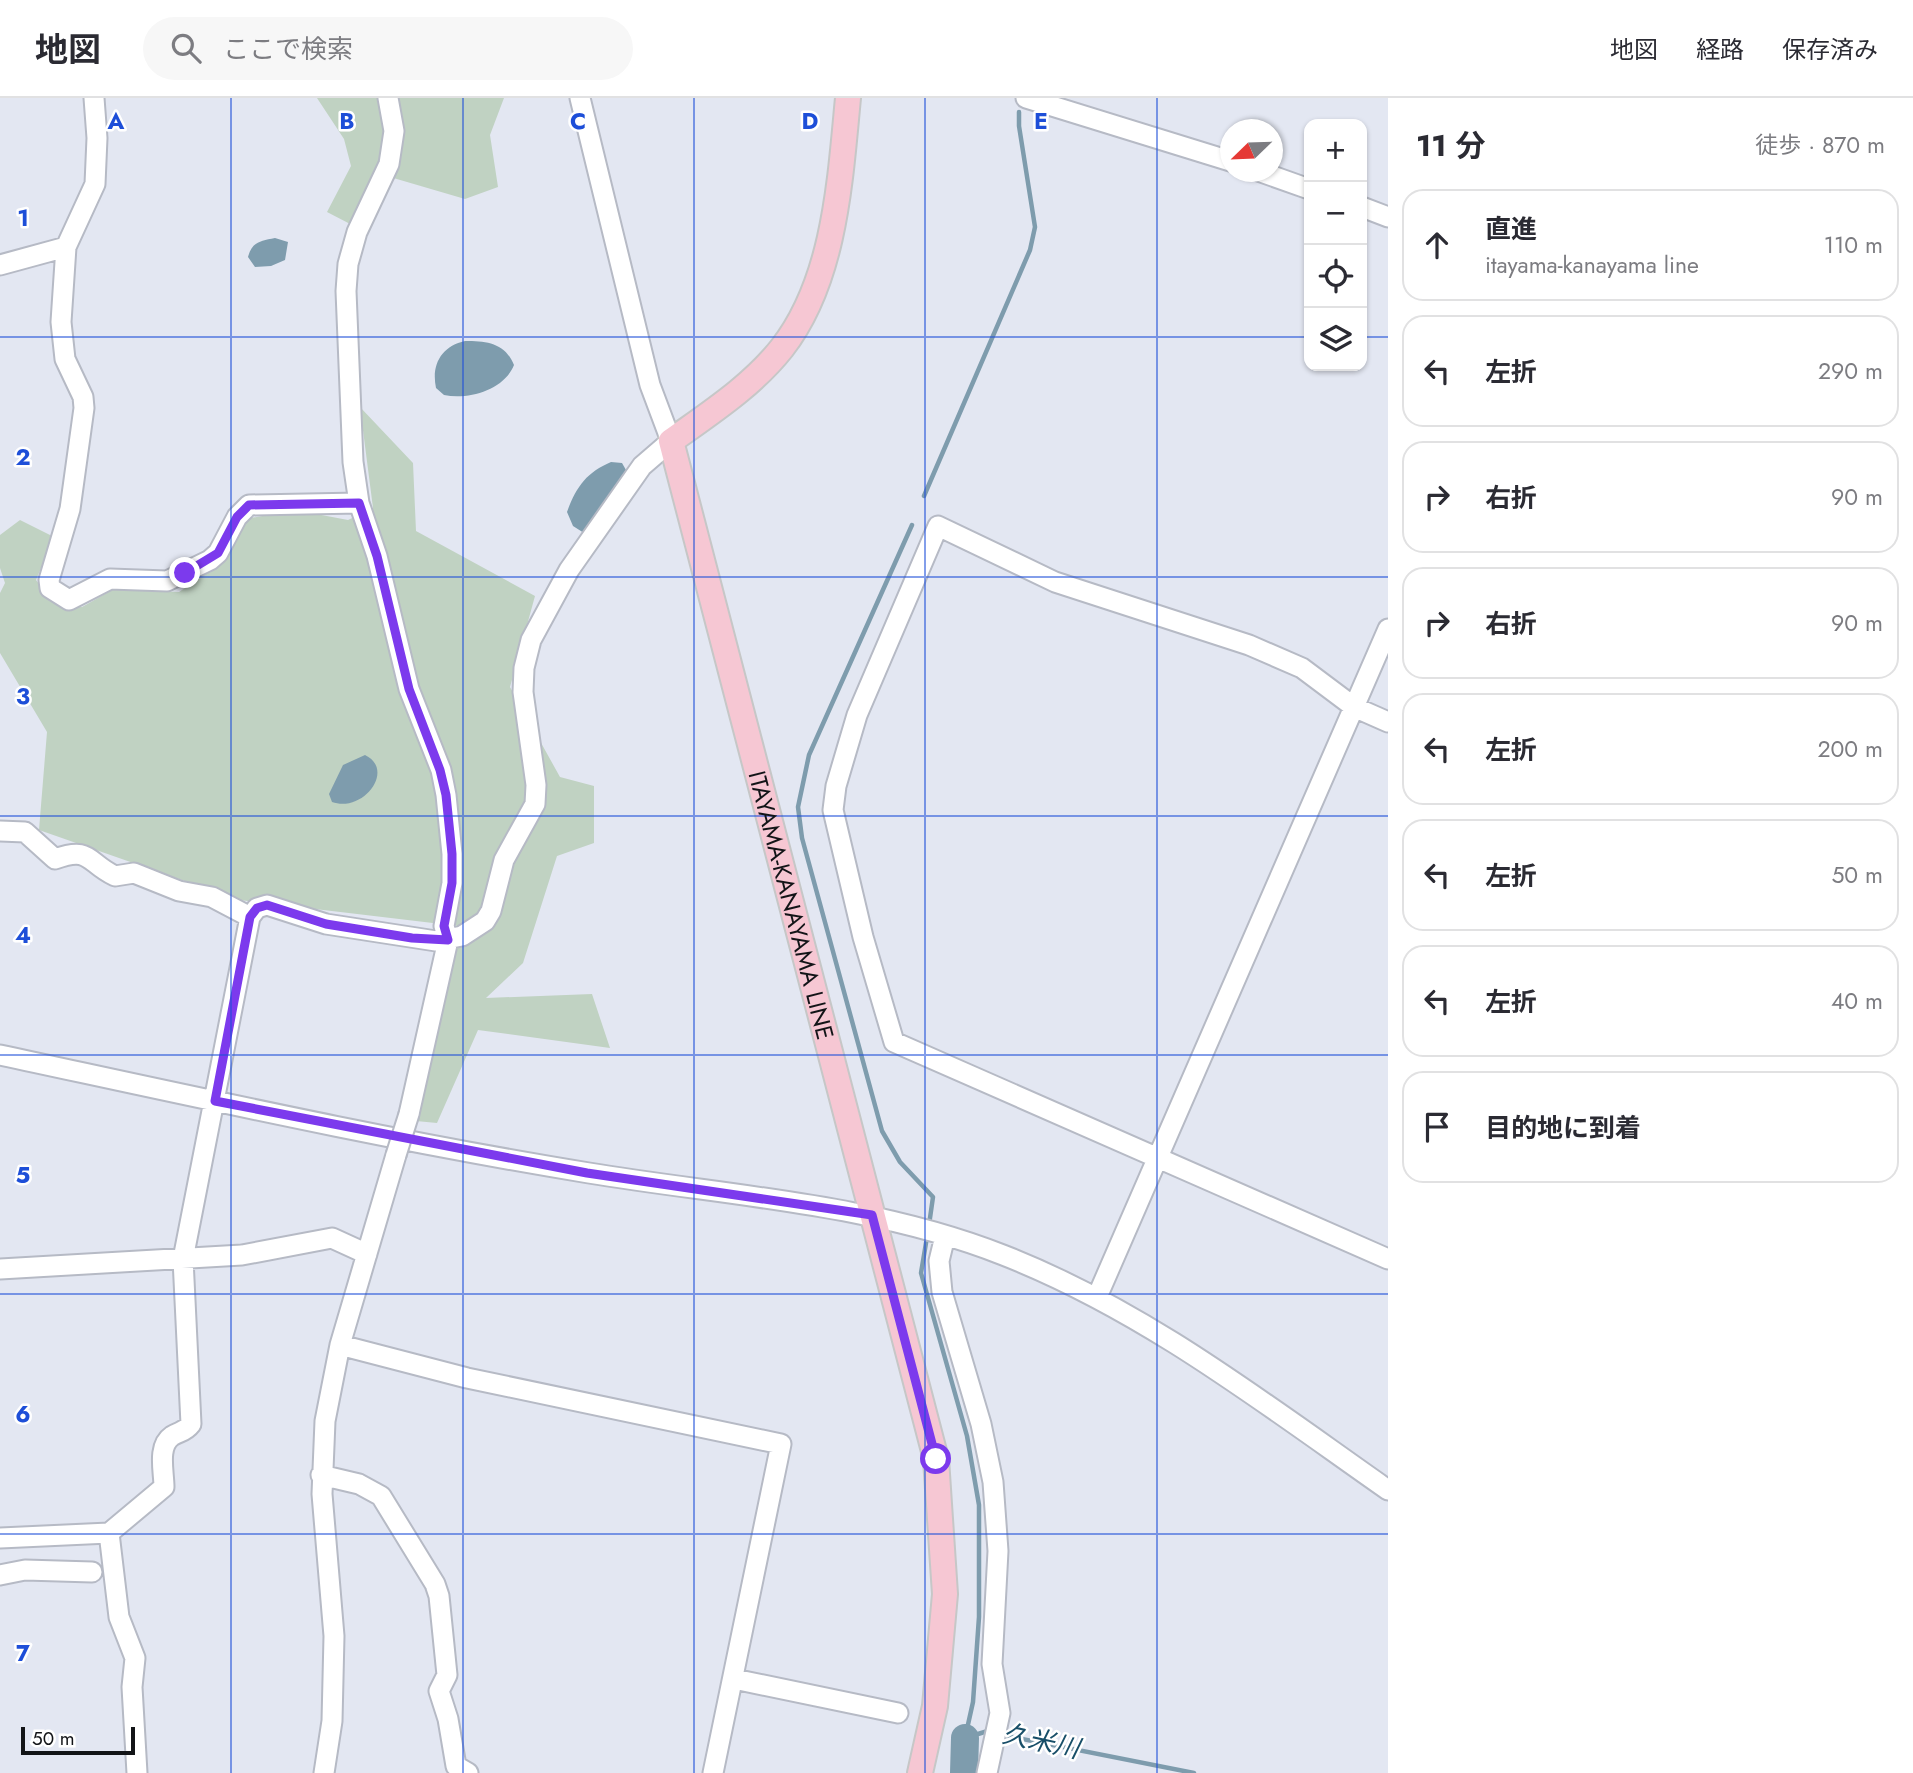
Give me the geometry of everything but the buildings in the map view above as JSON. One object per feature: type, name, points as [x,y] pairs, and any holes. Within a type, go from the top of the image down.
[{"type":"main road","points":[[671,441],[737,394],[755,376],[782,348],[814,295],[830,234],[848,98]]},
{"type":"main road","name":"ITAYAMA-KANAYAMA LINE","points":[[671,441],[936,1459],[945,1594],[935,1706],[920,1773]]},
{"type":"street","points":[[94,98],[97,138],[95,184],[66,247],[61,342],[83,397],[84,408],[70,509],[49,580],[50,588],[59,597],[69,600],[78,598],[110,579],[154,583],[185,573],[218,553],[237,517],[249,505],[359,503]]},
{"type":"street","points":[[0,1538],[109,1533],[164,1487],[165,1443],[170,1437],[186,1431],[191,1424],[183,1259],[250,917],[257,908],[267,905],[326,924],[412,938],[448,940],[474,930],[485,921],[491,911],[504,860],[535,804],[536,785],[523,692],[524,668],[544,610],[642,466],[671,441],[650,386],[580,98]]},
{"type":"street","points":[[1026,98],[1220,158]]},
{"type":"street","points":[[324,1773],[332,1721],[334,1636],[321,1475],[326,1421],[340,1345],[408,1114],[448,940],[444,926],[452,883],[446,795],[440,770],[409,689],[377,556],[359,503],[353,462],[346,291],[348,264],[357,232],[389,164],[394,131],[384,100]]},
{"type":"street","points":[[1283,180],[1304,187]]},
{"type":"street","points":[[1367,210],[1388,217]]},
{"type":"street","points":[[0,265],[66,247]]},
{"type":"street","points":[[1388,722],[1354,707],[1302,668],[1249,645],[1055,582],[938,526],[888,636],[857,715],[836,786],[833,810],[857,911],[894,1042],[1388,1259]]},
{"type":"street","points":[[1097,1297],[1388,629]]},
{"type":"street","points":[[0,831],[25,832],[55,859],[74,852],[82,853],[115,876],[134,873],[179,891],[212,897],[250,917]]},
{"type":"street","points":[[0,1055],[215,1101],[587,1173],[872,1215],[945,1236],[1001,1254],[1097,1297],[1188,1352],[1388,1490]]},
{"type":"street","points":[[945,1236],[939,1261],[942,1292],[981,1424],[993,1482],[998,1550],[992,1664],[1000,1713],[986,1773]]},
{"type":"street","points":[[0,1269],[266,1252],[332,1238],[367,1254]]},
{"type":"street","points":[[340,1345],[467,1378],[781,1444],[713,1773]]},
{"type":"street","points":[[321,1475],[359,1484],[381,1496],[435,1584],[439,1596],[447,1675],[439,1691],[448,1718],[456,1766],[468,1773]]},
{"type":"street","points":[[109,1533],[117,1608],[135,1658],[132,1686],[137,1773]]},
{"type":"street","points":[[0,1575],[25,1570],[92,1572]]},
{"type":"street","points":[[734,1679],[898,1713]]},
{"type":"green space","points":[[317,98],[504,98],[490,135],[498,187],[465,199],[390,177],[354,226],[327,212],[351,166],[344,139]]},
{"type":"green space","points":[[360,407],[413,463],[416,531],[535,596],[510,687],[560,777],[594,786],[594,843],[557,856],[523,963],[486,998],[592,994],[610,1048],[478,1030],[437,1123],[416,1121],[458,926],[239,900],[39,830],[47,732],[0,653],[0,593],[5,583],[0,568],[0,535],[20,520],[54,537],[36,580],[55,604],[82,607],[114,589],[179,592],[225,561],[245,519],[295,510],[348,520],[373,508]]},
{"type":"water","points":[[275,238],[288,242],[285,260],[271,266],[255,267],[248,257],[254,245]]},
{"type":"water","points":[[465,341],[494,345],[506,352],[514,365],[502,381],[485,391],[464,396],[444,395],[436,388],[437,364],[450,347]]},
{"type":"water","points":[[611,462],[622,463],[626,470],[625,477],[584,533],[573,526],[567,512],[583,481]]},
{"type":"water","points":[[365,755],[374,762],[377,770],[372,788],[355,801],[344,804],[332,802],[329,794],[343,765]]},
{"type":"waterway","points":[[924,496],[1030,250],[1035,227],[1019,112]]},
{"type":"waterway","points":[[912,525],[809,755],[798,807],[802,838],[882,1131],[900,1162],[933,1197],[929,1225]]},
{"type":"waterway","points":[[927,1237],[921,1273],[967,1436],[979,1505],[979,1617],[973,1702],[965,1738],[991,1730]]},
{"type":"waterway","name":"久米川","points":[[1002,1735],[1194,1773]]},
{"type":"waterway","name":"久米川","points":[[964,1773],[965,1738]]},
{"type":"route","points":[[185,573],[218,553],[237,517],[249,505],[286,502],[359,503],[377,556],[409,689],[440,770],[446,795],[452,854],[452,883],[444,926],[448,940],[412,938],[326,924],[267,905],[257,908],[250,917],[215,1101],[587,1173],[872,1215],[936,1459]]}]
